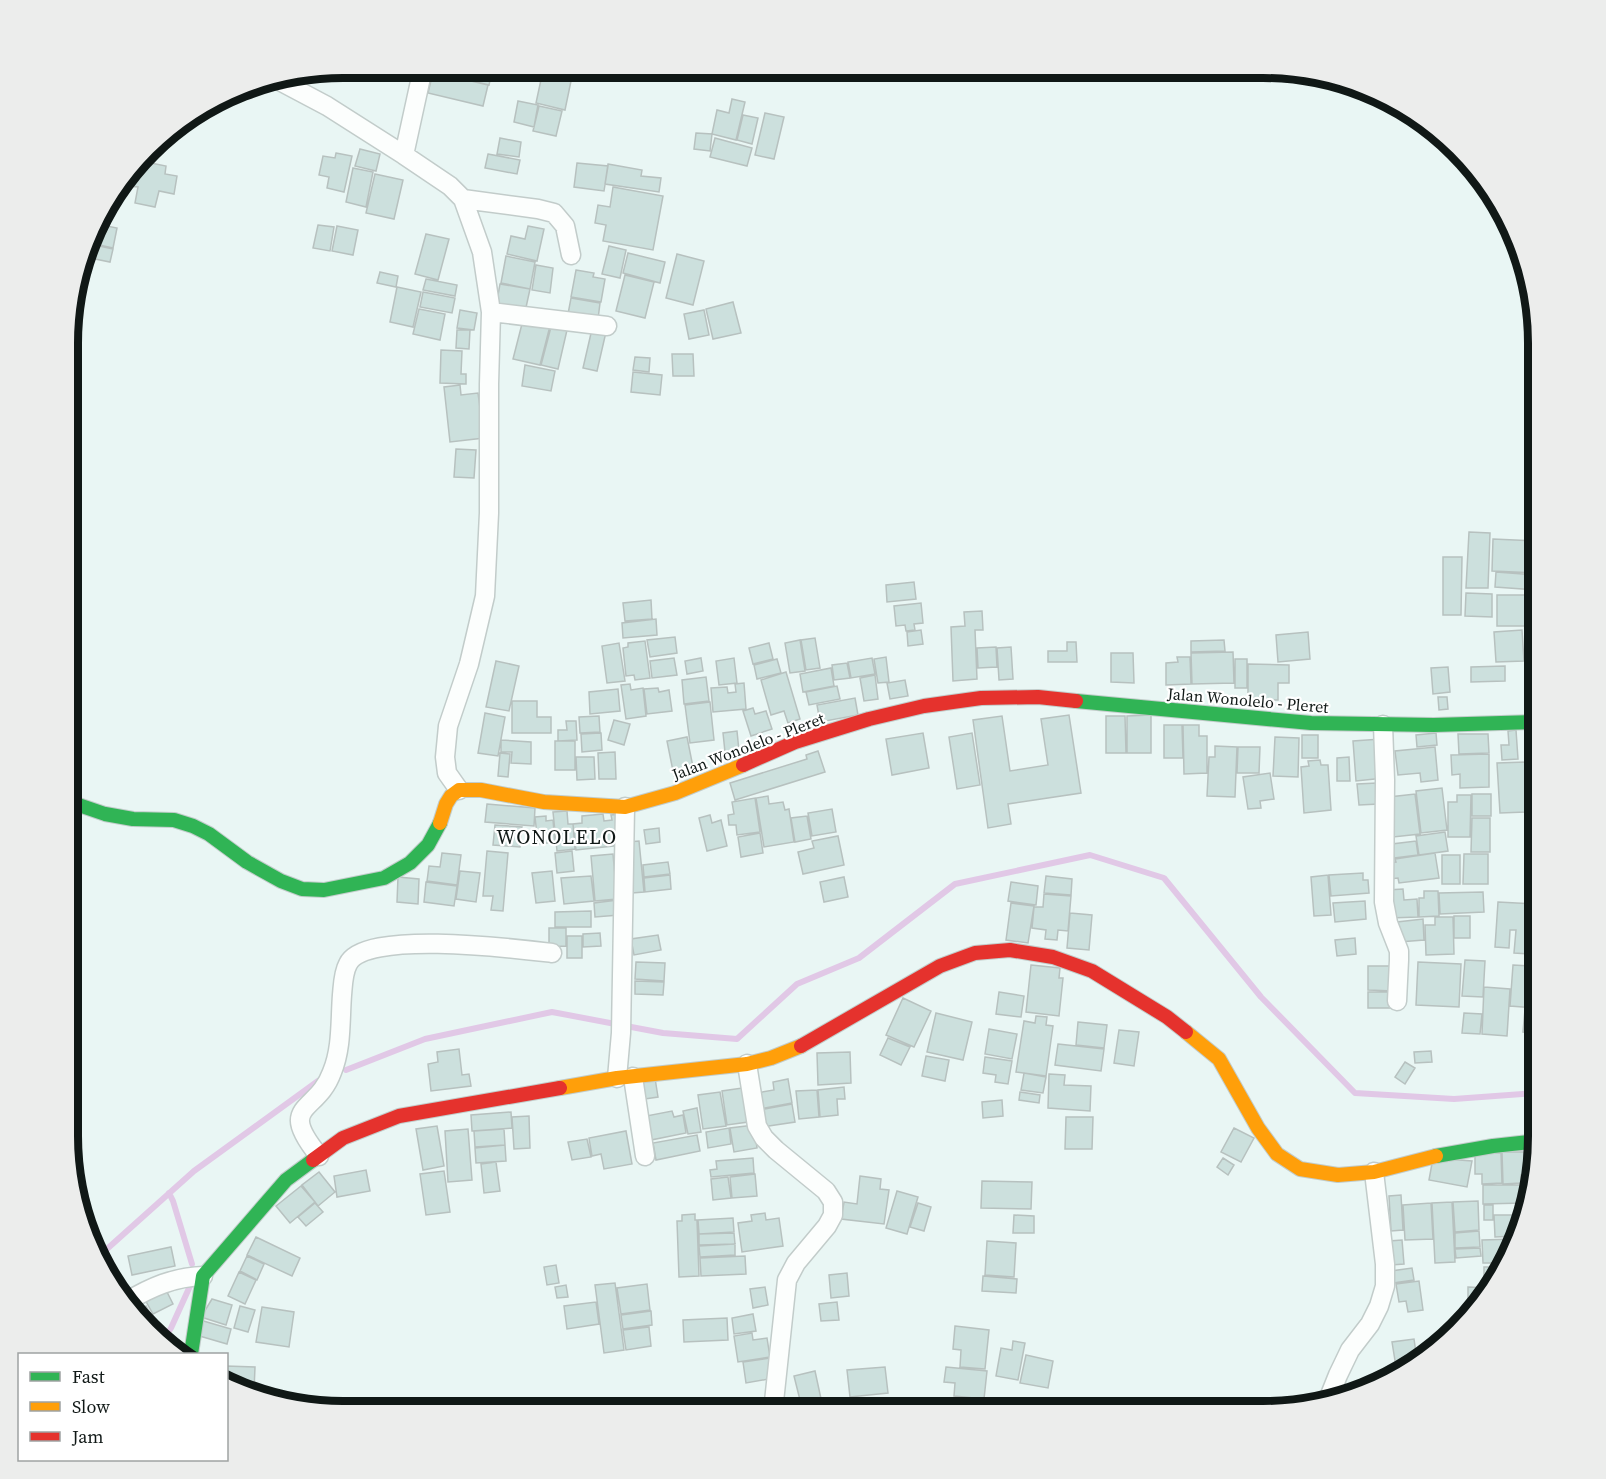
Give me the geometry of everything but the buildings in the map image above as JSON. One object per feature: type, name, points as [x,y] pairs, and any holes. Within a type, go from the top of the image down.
[{"type":"street","points":[[404,155],[421,78]]},
{"type":"street","points":[[78,805],[105,814],[133,819],[174,820],[192,826],[209,834],[248,862],[281,881],[302,889],[324,890],[384,878],[410,863],[428,845],[439,825],[446,804],[459,790],[447,773],[445,757],[448,726],[469,664],[485,596],[489,513],[491,312],[482,252],[463,199],[450,186],[327,106],[287,84]]},
{"type":"street","points":[[463,199],[554,213],[566,226],[571,255]]},
{"type":"street","points":[[491,312],[607,326]]},
{"type":"street","name":"Jalan Wonolelo - Pleret","points":[[459,790],[481,790],[544,802],[625,807],[675,793],[795,742],[869,719],[924,706],[981,698],[1038,697],[1311,723],[1434,725],[1528,722]]},
{"type":"street","points":[[1383,725],[1384,902],[1388,923],[1399,951],[1397,1001]]},
{"type":"street","points":[[625,807],[621,1033],[625,1078],[645,1156]]},
{"type":"street","points":[[319,1156],[307,1141],[299,1120],[301,1112],[323,1088],[334,1069],[339,1047],[343,978],[348,962],[357,954],[375,947],[435,944],[492,946],[552,953]]},
{"type":"street","points":[[191,1353],[203,1276],[286,1180],[343,1138],[399,1116],[625,1078],[747,1064],[771,1058],[802,1046],[940,966],[975,953],[1010,950],[1053,957],[1092,971],[1167,1017],[1219,1059],[1257,1128],[1277,1154],[1300,1169],[1338,1175],[1374,1172],[1426,1158],[1528,1142]]},
{"type":"street","points":[[747,1064],[757,1126],[776,1150],[826,1191],[833,1202],[833,1215],[827,1226],[796,1263],[787,1280],[774,1401]]},
{"type":"street","points":[[1331,1392],[1350,1350],[1371,1324],[1385,1286],[1385,1264],[1374,1172]]},
{"type":"street","points":[[133,1298],[176,1278],[203,1276]]},
{"type":"waterway","points":[[346,1070],[425,1039],[552,1012],[663,1033],[737,1039],[797,984],[859,958],[955,884],[1090,855],[1164,878],[1261,997],[1355,1093],[1454,1099],[1528,1094]]},
{"type":"waterway","points":[[104,1251],[194,1171],[318,1081]]},
{"type":"waterway","points":[[169,1193],[192,1264]]},
{"type":"waterway","points":[[167,1334],[190,1286]]},
{"type":"traffic: fast","points":[[1076,701],[1311,723],[1434,725],[1528,722]]},
{"type":"traffic: fast","points":[[78,805],[105,814],[133,819],[174,820],[193,826],[209,834],[247,862],[281,881],[302,889],[324,890],[384,878],[410,863],[428,845],[440,823]]},
{"type":"traffic: fast","points":[[1436,1156],[1528,1142]]},
{"type":"traffic: fast","points":[[191,1353],[203,1276],[286,1180],[313,1160]]},
{"type":"traffic: slow","points":[[440,823],[446,804],[459,790],[481,790],[544,802],[625,807],[675,793],[743,765]]},
{"type":"traffic: slow","points":[[1186,1032],[1219,1059],[1258,1128],[1277,1154],[1300,1169],[1338,1175],[1374,1172],[1436,1156]]},
{"type":"traffic: slow","points":[[560,1088],[617,1078],[747,1064],[771,1058],[801,1046]]},
{"type":"traffic: jam","points":[[743,765],[795,742],[869,719],[924,706],[981,698],[1038,697],[1076,701]]},
{"type":"traffic: jam","points":[[801,1046],[940,966],[975,953],[1010,950],[1053,957],[1092,971],[1167,1017],[1186,1032]]},
{"type":"traffic: jam","points":[[313,1160],[343,1138],[399,1116],[560,1088]]},
{"type":"district","name":"WONOLELO","points":[[557,837]]}]
